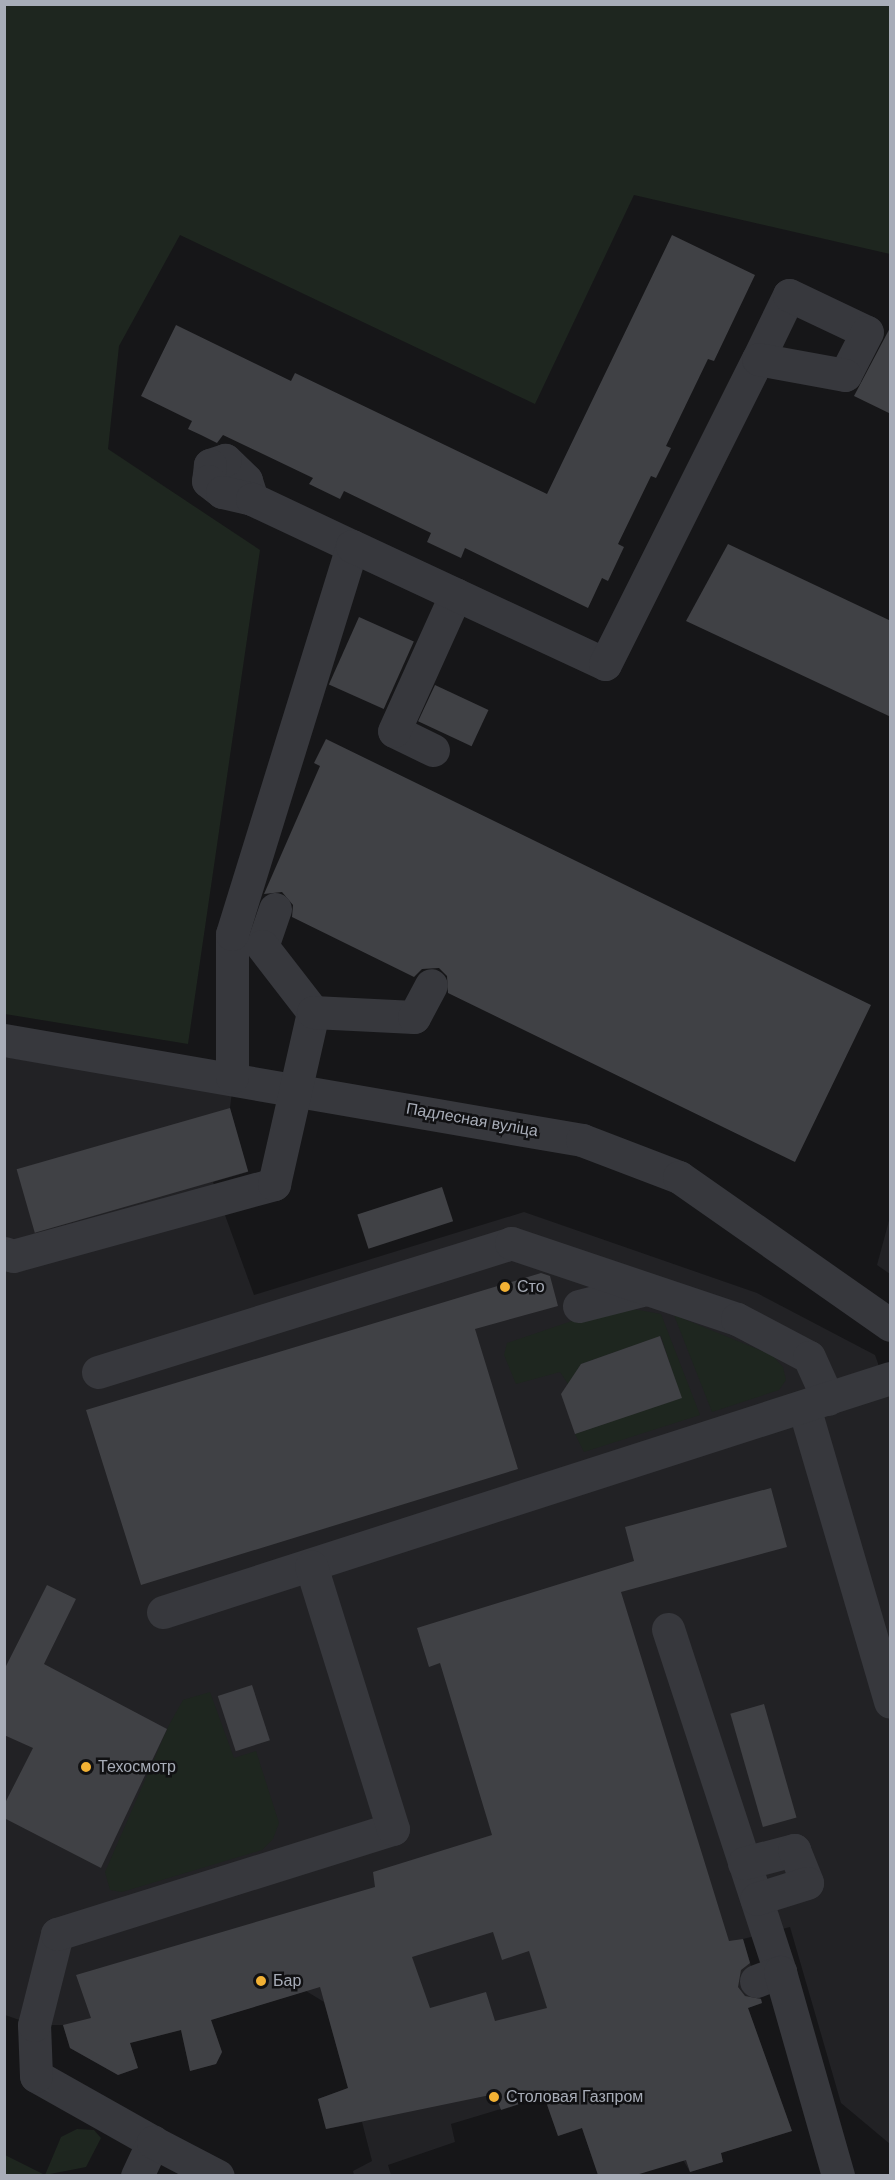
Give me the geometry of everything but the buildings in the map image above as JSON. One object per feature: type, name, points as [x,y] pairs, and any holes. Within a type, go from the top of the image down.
[{"type":"street","points":[[252,499],[605,664],[758,359]]},
{"type":"street","points":[[232,1077],[232,934],[352,546]]},
{"type":"street","points":[[433,750],[394,731],[456,594]]},
{"type":"street","points":[[274,909],[262,946],[313,1011],[414,1017],[431,985]]},
{"type":"street","points":[[4,1253],[13,1256],[274,1184],[313,1011]]},
{"type":"street","name":"Падлесная вуліца","points":[[4,1040],[296,1088],[582,1140],[643,1161],[723,1205],[891,1325]]},
{"type":"street","points":[[98,1372],[511,1243],[737,1319],[809,1357],[816,1403],[891,1702]]},
{"type":"street","points":[[579,1306],[646,1289]]},
{"type":"street","points":[[163,1612],[891,1378]]},
{"type":"street","points":[[218,2175],[153,2142],[36,2076],[34,2025],[57,1934],[393,1828],[311,1566]]},
{"type":"street","points":[[668,1629],[756,1899],[768,1977],[838,2175]]},
{"type":"street","points":[[744,1863],[794,1850],[807,1883],[756,1899]]},
{"type":"street","points":[[137,2175],[153,2142]]},
{"type":"shaded area","points":[[4,5],[890,5],[890,254],[634,195],[535,404],[180,235],[119,346],[108,449],[260,550],[188,1044],[5,1014]]},
{"type":"shaded area","points":[[4,1057],[232,1092],[230,1108],[248,1172],[213,1182],[254,1295],[524,1212],[757,1293],[875,1355],[890,1397],[890,2144],[841,2103],[790,1927],[743,1939],[762,2003],[748,2008],[792,2131],[721,2153],[723,2162],[690,2172],[682,2158],[632,2175],[598,2175],[582,2128],[558,2136],[544,2096],[451,2124],[455,2142],[388,2165],[391,2175],[354,2175],[353,2171],[372,2161],[362,2122],[326,2129],[318,2099],[348,2088],[324,2002],[306,1991],[211,2020],[222,2052],[216,2064],[190,2071],[181,2030],[130,2043],[138,2068],[118,2075],[70,2048],[63,2025],[34,2025],[5,2015]]},
{"type":"shaded area","points":[[890,1217],[890,1274],[877,1265]]},
{"type":"shaded area","points":[[616,1306],[661,1314],[700,1415],[584,1452],[575,1434],[681,1398],[661,1336],[581,1364],[568,1384],[560,1372],[516,1384],[504,1355],[507,1343]]},
{"type":"shaded area","points":[[674,1315],[772,1355],[783,1367],[786,1380],[779,1390],[712,1412]]},
{"type":"shaded area","points":[[210,1692],[234,1758],[256,1751],[279,1823],[273,1839],[262,1850],[122,1892],[110,1890],[105,1872],[169,1725],[183,1700]]},
{"type":"shaded area","points":[[77,2129],[94,2130],[101,2138],[86,2167],[45,2175],[61,2137]]},
{"type":"shaded area","points":[[5,2155],[45,2175],[5,2175]]},
{"type":"place","name":"Сто","points":[[505,1287]]},
{"type":"place","name":"Техосмотр","points":[[86,1767]]},
{"type":"place","name":"Бар","points":[[261,1981]]},
{"type":"place","name":"Столовая Газпром","points":[[494,2097]]}]
